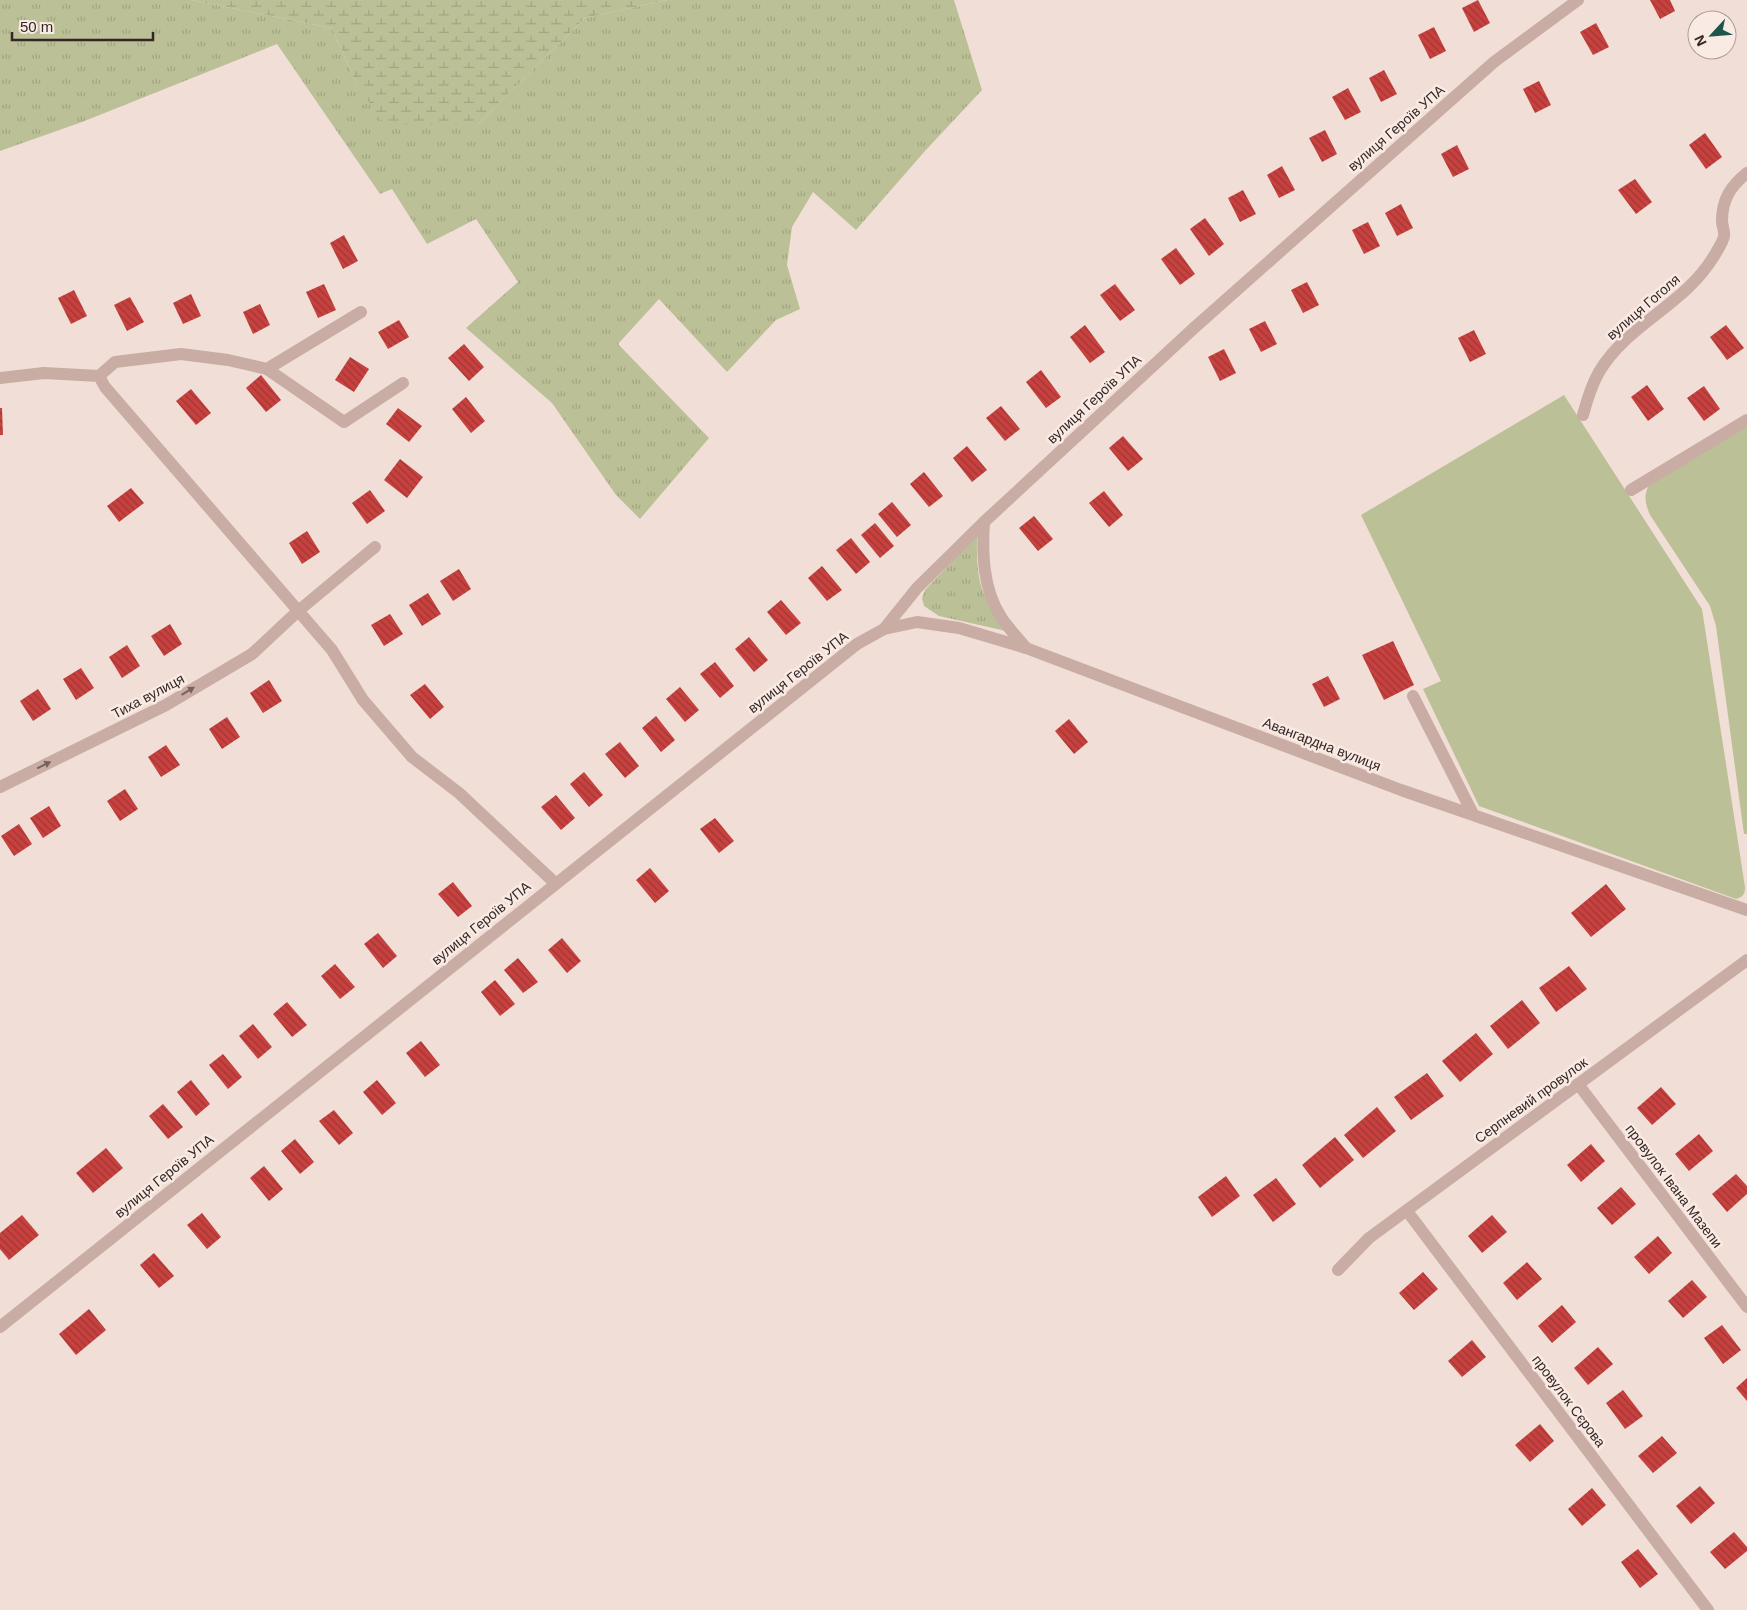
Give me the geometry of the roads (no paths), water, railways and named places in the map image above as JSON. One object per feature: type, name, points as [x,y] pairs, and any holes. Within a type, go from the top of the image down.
[{"type":"street","name":"вулиця Героїв УПА","points":[[1,1322],[857,644],[884,629],[917,588],[984,522],[1194,328],[1494,62],[1578,0]]},
{"type":"street","name":"вулиця Гоголя","points":[[1583,415],[1590,389],[1599,371],[1613,354],[1626,340],[1673,303],[1701,275],[1724,236],[1722,222],[1724,202],[1732,186],[1747,173]]},
{"type":"street","points":[[268,369],[361,312]]},
{"type":"street","points":[[0,378],[44,373],[99,376],[115,362],[181,354],[228,360],[268,369],[344,422],[403,383]]},
{"type":"street","points":[[99,376],[105,386],[297,612],[332,650],[363,700],[412,757],[459,793],[556,883]]},
{"type":"street","points":[[1631,490],[1747,420]]},
{"type":"street","points":[[984,522],[982,554],[988,586],[1000,617],[1026,648]]},
{"type":"street","name":"Тиха вулиця","points":[[0,787],[166,705],[252,654],[297,612],[374,547]]},
{"type":"street","name":"Авангардна вулиця","points":[[884,629],[917,622],[959,628],[1026,648],[1401,790],[1747,910]]},
{"type":"street","points":[[1413,696],[1473,814]]},
{"type":"street","name":"Серпневий провулок","points":[[1338,1270],[1369,1238],[1578,1084],[1746,964]]},
{"type":"street","name":"провулок Івана Мазепи","points":[[1578,1084],[1747,1307]]},
{"type":"street","name":"провулок Сєрова","points":[[1407,1211],[1708,1610]]}]
